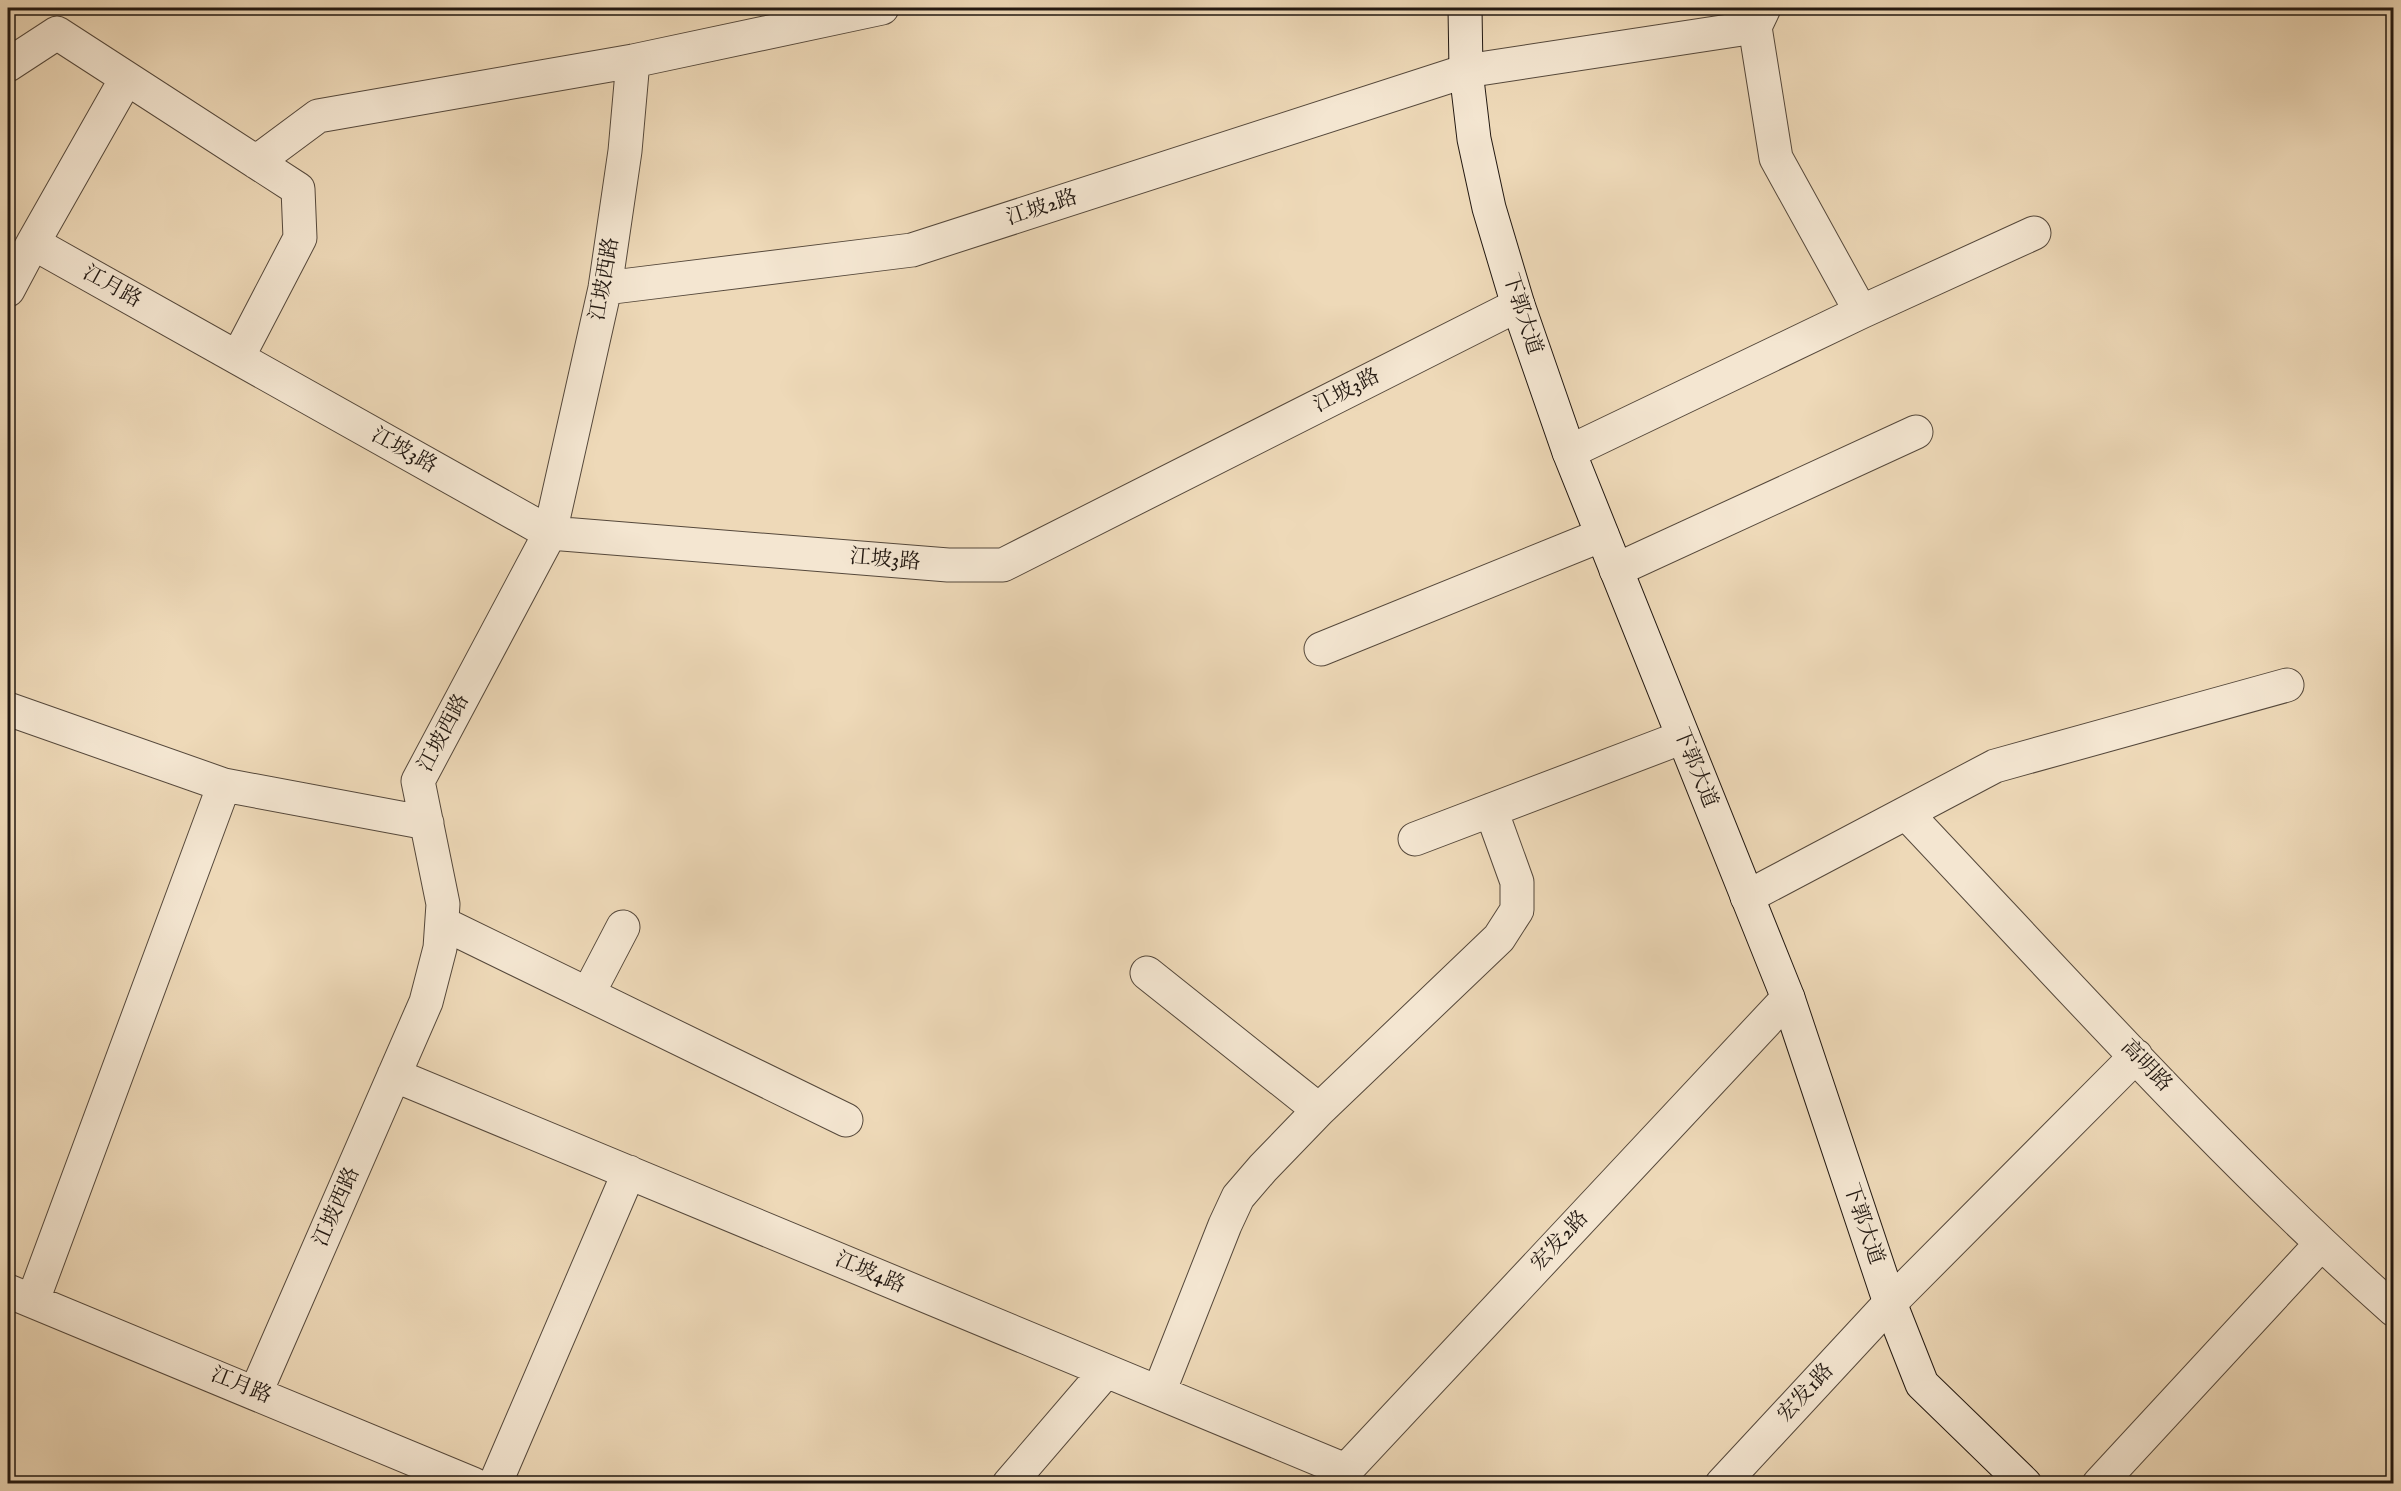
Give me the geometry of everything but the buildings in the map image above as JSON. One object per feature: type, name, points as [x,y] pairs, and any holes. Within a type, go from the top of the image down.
[{"type":"street","points":[[256,162],[318,116],[633,62],[882,8]]},
{"type":"street","name":"下郭大道","points":[[1465,8],[1466,71],[1474,139],[1489,207],[1518,304],[1569,452],[1788,998],[1890,1303],[1922,1384],[2025,1484]]},
{"type":"street","points":[[1759,17],[1776,158],[1860,312]]},
{"type":"street","name":"江坡2路","points":[[605,288],[912,250],[1466,71],[1759,17]]},
{"type":"street","points":[[8,65],[56,20],[126,79],[297,189],[300,238],[238,357]]},
{"type":"street","name":"江坡西路","points":[[256,1392],[426,1002],[440,948],[443,904],[418,781],[550,533],[605,288],[625,151],[633,62]]},
{"type":"street","points":[[8,290],[126,79]]},
{"type":"street","points":[[1569,452],[1860,312],[2034,233]]},
{"type":"street","name":"江月路","points":[[33,243],[238,357]]},
{"type":"street","name":"江坡3路","points":[[238,357],[550,533],[948,565],[1003,565],[1518,304]]},
{"type":"street","points":[[1616,570],[1916,432]]},
{"type":"street","points":[[1321,649],[1602,535]]},
{"type":"street","points":[[1747,897],[1995,766],[2287,685]]},
{"type":"street","points":[[8,709],[224,785],[427,823]]},
{"type":"street","points":[[1415,839],[1683,737]]},
{"type":"street","points":[[20,1296],[224,785]]},
{"type":"street","points":[[1159,1392],[1238,1197],[1319,1110],[1499,938],[1517,910],[1517,882],[1491,810]]},
{"type":"street","name":"高明路","points":[[1906,813],[2136,1056],[2320,1245],[2394,1310]]},
{"type":"street","points":[[442,923],[846,1120]]},
{"type":"street","points":[[588,994],[623,927]]},
{"type":"street","points":[[1147,973],[1319,1110]]},
{"type":"street","name":"宏发2路","points":[[1339,1477],[1788,998]]},
{"type":"street","name":"宏发1路","points":[[1722,1484],[1890,1303],[2136,1056]]},
{"type":"street","name":"江坡4路","points":[[394,1075],[1159,1392],[1339,1477]]},
{"type":"street","points":[[495,1484],[629,1173]]},
{"type":"street","points":[[2099,1484],[2320,1245]]},
{"type":"street","name":"江月路","points":[[20,1296],[473,1484]]},
{"type":"street","points":[[1009,1484],[1106,1371]]}]
